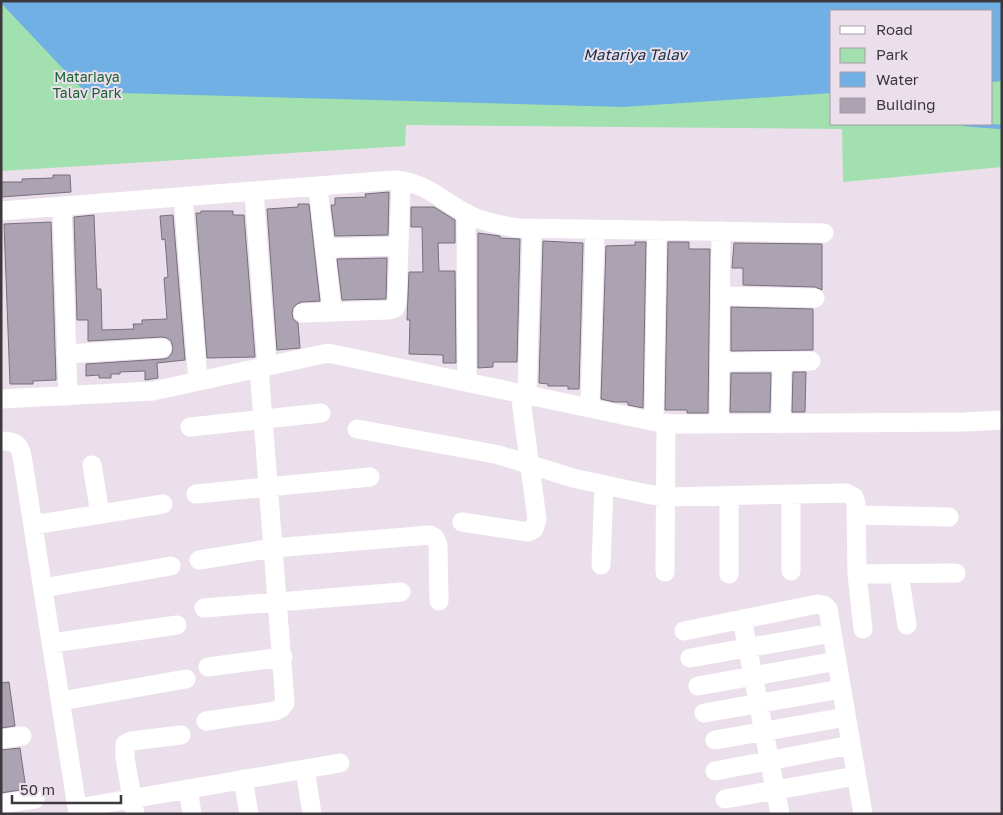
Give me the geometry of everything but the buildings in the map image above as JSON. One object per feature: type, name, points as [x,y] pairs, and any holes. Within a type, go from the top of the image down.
[{"type":"street","points":[[303,313],[389,310],[394,308],[397,302],[401,181]]},
{"type":"street","points":[[1,211],[401,181],[420,185],[476,218],[508,226],[824,233]]},
{"type":"street","points":[[318,187],[332,311]]},
{"type":"street","points":[[206,721],[275,711],[285,703],[286,694],[263,419],[263,367],[254,192]]},
{"type":"street","points":[[183,197],[198,381]]},
{"type":"street","points":[[62,206],[68,396]]},
{"type":"street","points":[[466,213],[467,382]]},
{"type":"street","points":[[462,522],[528,532],[534,529],[537,519],[524,393],[532,228]]},
{"type":"street","points":[[590,407],[595,229]]},
{"type":"street","points":[[657,230],[660,422],[666,497],[665,572]]},
{"type":"street","points":[[718,424],[721,232]]},
{"type":"street","points":[[325,248],[399,246]]},
{"type":"street","points":[[720,296],[815,298]]},
{"type":"street","points":[[66,354],[162,348]]},
{"type":"street","points":[[1,399],[153,391],[328,353],[660,422],[781,424],[1002,420]]},
{"type":"street","points":[[720,362],[811,362]]},
{"type":"street","points":[[781,424],[782,362]]},
{"type":"street","points":[[190,427],[321,413]]},
{"type":"street","points":[[357,429],[473,450],[573,478],[666,497],[846,493],[854,497],[857,574],[863,629]]},
{"type":"street","points":[[1,441],[12,442],[20,447],[78,811],[134,806],[188,789],[340,763]]},
{"type":"street","points":[[92,465],[100,514]]},
{"type":"street","points":[[196,494],[370,477]]},
{"type":"street","points":[[602,565],[604,485]]},
{"type":"street","points":[[791,494],[791,571]]},
{"type":"street","points":[[729,495],[729,574]]},
{"type":"street","points":[[33,525],[164,504]]},
{"type":"street","points":[[856,515],[949,517]]},
{"type":"street","points":[[198,560],[274,548],[430,535],[435,538],[438,545],[439,602]]},
{"type":"street","points":[[43,588],[171,566]]},
{"type":"street","points":[[857,574],[956,573]]},
{"type":"street","points":[[899,574],[907,625]]},
{"type":"street","points":[[204,608],[401,592]]},
{"type":"street","points":[[684,631],[818,604],[824,605],[828,609],[863,814]]},
{"type":"street","points":[[742,619],[780,814]]},
{"type":"street","points":[[52,643],[177,625]]},
{"type":"street","points":[[690,658],[832,633]]},
{"type":"street","points":[[208,667],[283,656]]},
{"type":"street","points":[[698,686],[837,661]]},
{"type":"street","points":[[61,701],[186,679]]},
{"type":"street","points":[[704,713],[841,689]]},
{"type":"street","points":[[715,740],[846,717]]},
{"type":"street","points":[[134,806],[125,758],[125,744],[131,741],[181,735]]},
{"type":"street","points":[[1,739],[22,736]]},
{"type":"street","points":[[715,771],[851,744]]},
{"type":"street","points":[[305,768],[312,814]]},
{"type":"street","points":[[725,800],[856,776]]},
{"type":"street","points":[[243,780],[249,814]]},
{"type":"street","points":[[188,789],[192,814]]},
{"type":"street","points":[[1,804],[35,799]]},
{"type":"green space","name":"Matariya Talav","points":[[1,1],[1002,1],[1002,167],[843,182],[842,129],[406,125],[405,146],[1,171]]},
{"type":"water","name":"Matariya Talav","points":[[1,1],[1002,1],[1002,81],[993,82],[993,10],[830,10],[830,93],[623,107],[85,92]]},
{"type":"waterway","points":[[977,125],[1002,127]]},
{"type":"park label","name":"Matariaya Talav Park","points":[[87,84]]}]
